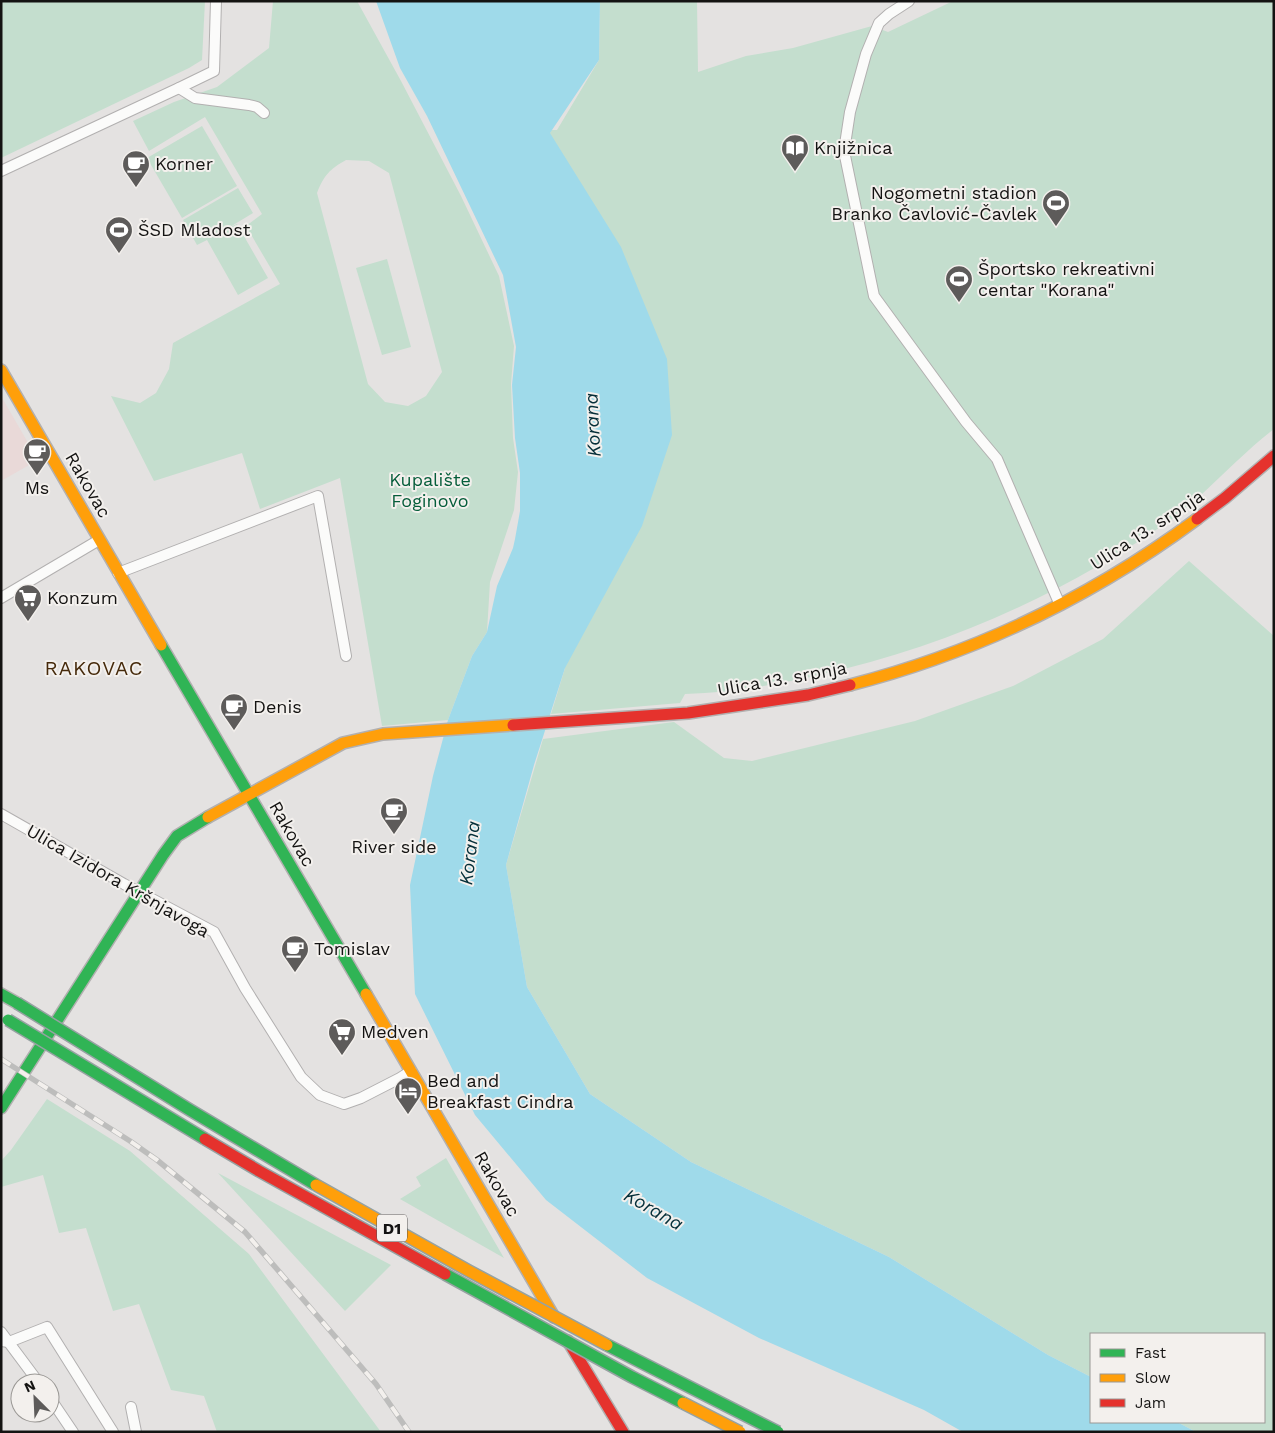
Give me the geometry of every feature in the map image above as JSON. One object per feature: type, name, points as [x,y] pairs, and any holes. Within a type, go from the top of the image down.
[{"type":"main road","name":"Rakovac","points":[[1,370],[534,1284],[623,1432]]},
{"type":"main road","name":"Ulica 13. srpnja","points":[[1,1108],[177,836],[343,743],[392,732],[670,714],[821,693],[876,678],[1000,635],[1060,605],[1145,556],[1204,515],[1241,486],[1274,456]]},
{"type":"main road","name":"D1","points":[[1,994],[230,1134],[366,1214],[633,1359],[778,1432]]},
{"type":"main road","name":"D1","points":[[4,1018],[259,1171],[623,1372],[740,1432]]},
{"type":"street","points":[[1,171],[214,71],[216,1]]},
{"type":"street","points":[[909,1],[888,14],[879,23],[866,54],[853,102],[844,151],[874,296],[966,422],[996,459],[1060,605]]},
{"type":"street","points":[[179,88],[195,98],[248,105],[257,107],[264,113]]},
{"type":"street","points":[[118,573],[318,496],[346,656]]},
{"type":"street","points":[[1,598],[99,540]]},
{"type":"street","name":"Ulica Izidora Kršnjavoga","points":[[1,814],[214,932],[245,988],[301,1077],[320,1095],[344,1104],[361,1098],[411,1071]]},
{"type":"street","points":[[5,1342],[47,1327],[114,1432]]},
{"type":"street","points":[[1,1332],[5,1342],[31,1373]]},
{"type":"street","points":[[131,1407],[136,1432]]},
{"type":"street","points":[[60,1413],[72,1432]]},
{"type":"shaded area","points":[[1,396],[38,460],[1,481]]},
{"type":"green space","points":[[1,1],[205,1],[202,60],[1,158]]},
{"type":"green space","name":"Kupalište Foginovo","points":[[273,1],[357,1],[461,196],[499,276],[514,346],[511,384],[513,438],[518,472],[514,510],[490,582],[487,632],[472,656],[448,720],[382,726],[340,478],[260,509],[242,453],[154,481],[111,396],[140,403],[156,393],[169,369],[173,343],[280,284],[246,226],[262,214],[205,117],[149,151],[133,121],[174,102],[217,87],[269,48]],"holes":[[[346,160],[369,161],[389,173],[442,372],[426,396],[408,406],[385,402],[368,384],[317,193],[325,177],[340,163]]]},
{"type":"green space","name":"Športsko rekreativni centar \"Korana\"","points":[[600,1],[697,1],[698,72],[746,56],[793,48],[872,26],[888,32],[953,1],[1274,1],[1274,429],[1178,514],[1134,544],[1092,570],[1048,593],[960,632],[914,649],[867,663],[786,682],[736,690],[685,694],[680,703],[551,714],[565,668],[550,133],[551,130],[557,130],[599,60]]},
{"type":"green space","points":[[202,126],[237,186],[182,218],[147,158]]},
{"type":"green space","points":[[238,188],[253,213],[230,227],[237,224],[268,278],[238,295],[207,240],[197,245],[183,220]]},
{"type":"green space","points":[[387,259],[411,347],[382,355],[356,268]]},
{"type":"green space","points":[[1189,561],[1274,636],[1274,1432],[1196,1432],[1179,1423],[1265,1423],[1265,1333],[1090,1333],[1090,1376],[1048,1355],[889,1257],[691,1162],[590,1094],[527,987],[506,865],[543,739],[674,722],[724,758],[752,761],[915,721],[1013,686],[1103,639]]},
{"type":"green space","points":[[47,1099],[130,1151],[249,1254],[381,1432],[217,1432],[204,1396],[171,1390],[139,1304],[113,1311],[86,1228],[59,1233],[43,1175],[1,1187],[1,1161]]},
{"type":"green space","points":[[446,1158],[504,1258],[400,1199],[421,1186],[416,1177]]},
{"type":"green space","points":[[218,1173],[391,1265],[345,1311]]},
{"type":"water","name":"Korana","points":[[376,1],[600,1],[599,60],[550,133],[621,247],[667,359],[672,435],[642,526],[565,668],[534,765],[506,865],[527,987],[590,1094],[691,1162],[889,1257],[1048,1355],[1090,1376],[1090,1423],[1179,1423],[1196,1432],[963,1432],[924,1410],[759,1338],[647,1278],[546,1200],[475,1115],[415,994],[410,885],[433,776],[448,720],[472,656],[487,632],[497,586],[515,539],[520,511],[520,473],[515,438],[512,385],[516,347],[503,275],[427,116],[400,68]]},
{"type":"railway","points":[[1,1059],[157,1160],[245,1232],[376,1384],[409,1432]]},
{"type":"traffic: fast","points":[[161,645],[366,994]]},
{"type":"traffic: fast","points":[[1,1108],[163,855],[177,836],[208,817]]},
{"type":"traffic: fast","points":[[1,994],[17,1003]]},
{"type":"traffic: fast","points":[[17,1003],[316,1185]]},
{"type":"traffic: fast","points":[[8,1020],[205,1139]]},
{"type":"traffic: fast","points":[[445,1274],[683,1403]]},
{"type":"traffic: fast","points":[[607,1345],[778,1432]]},
{"type":"traffic: slow","points":[[1,370],[161,645]]},
{"type":"traffic: slow","points":[[850,685],[897,672],[942,656],[987,639],[1031,619],[1116,573],[1197,519]]},
{"type":"traffic: slow","points":[[208,817],[343,743],[383,734],[513,725]]},
{"type":"traffic: slow","points":[[366,994],[554,1317]]},
{"type":"traffic: slow","points":[[316,1185],[469,1271],[607,1345]]},
{"type":"traffic: slow","points":[[683,1403],[740,1432]]},
{"type":"traffic: jam","points":[[1197,519],[1274,456]]},
{"type":"traffic: jam","points":[[513,725],[688,713],[808,695],[850,685]]},
{"type":"traffic: jam","points":[[205,1139],[445,1274]]},
{"type":"traffic: jam","points":[[568,1341],[623,1432]]},
{"type":"place","name":"Knjižnica","points":[[795,172]]},
{"type":"place","name":"Korner","points":[[136,188]]},
{"type":"place","name":"Nogometni stadion Branko Čavlović-Čavlek","points":[[1056,227]]},
{"type":"place","name":"ŠSD Mladost","points":[[119,254]]},
{"type":"place","name":"Športsko rekreativni centar \"Korana\"","points":[[959,303]]},
{"type":"place","name":"Ms","points":[[37,476]]},
{"type":"place","name":"Konzum","points":[[28,622]]},
{"type":"place","name":"Denis","points":[[234,731]]},
{"type":"place","name":"River side","points":[[394,835]]},
{"type":"place","name":"Tomislav","points":[[295,973]]},
{"type":"place","name":"Medven","points":[[342,1056]]},
{"type":"place","name":"Bed and Breakfast Cindra","points":[[408,1115]]},
{"type":"district","name":"RAKOVAC","points":[[94,668]]}]
